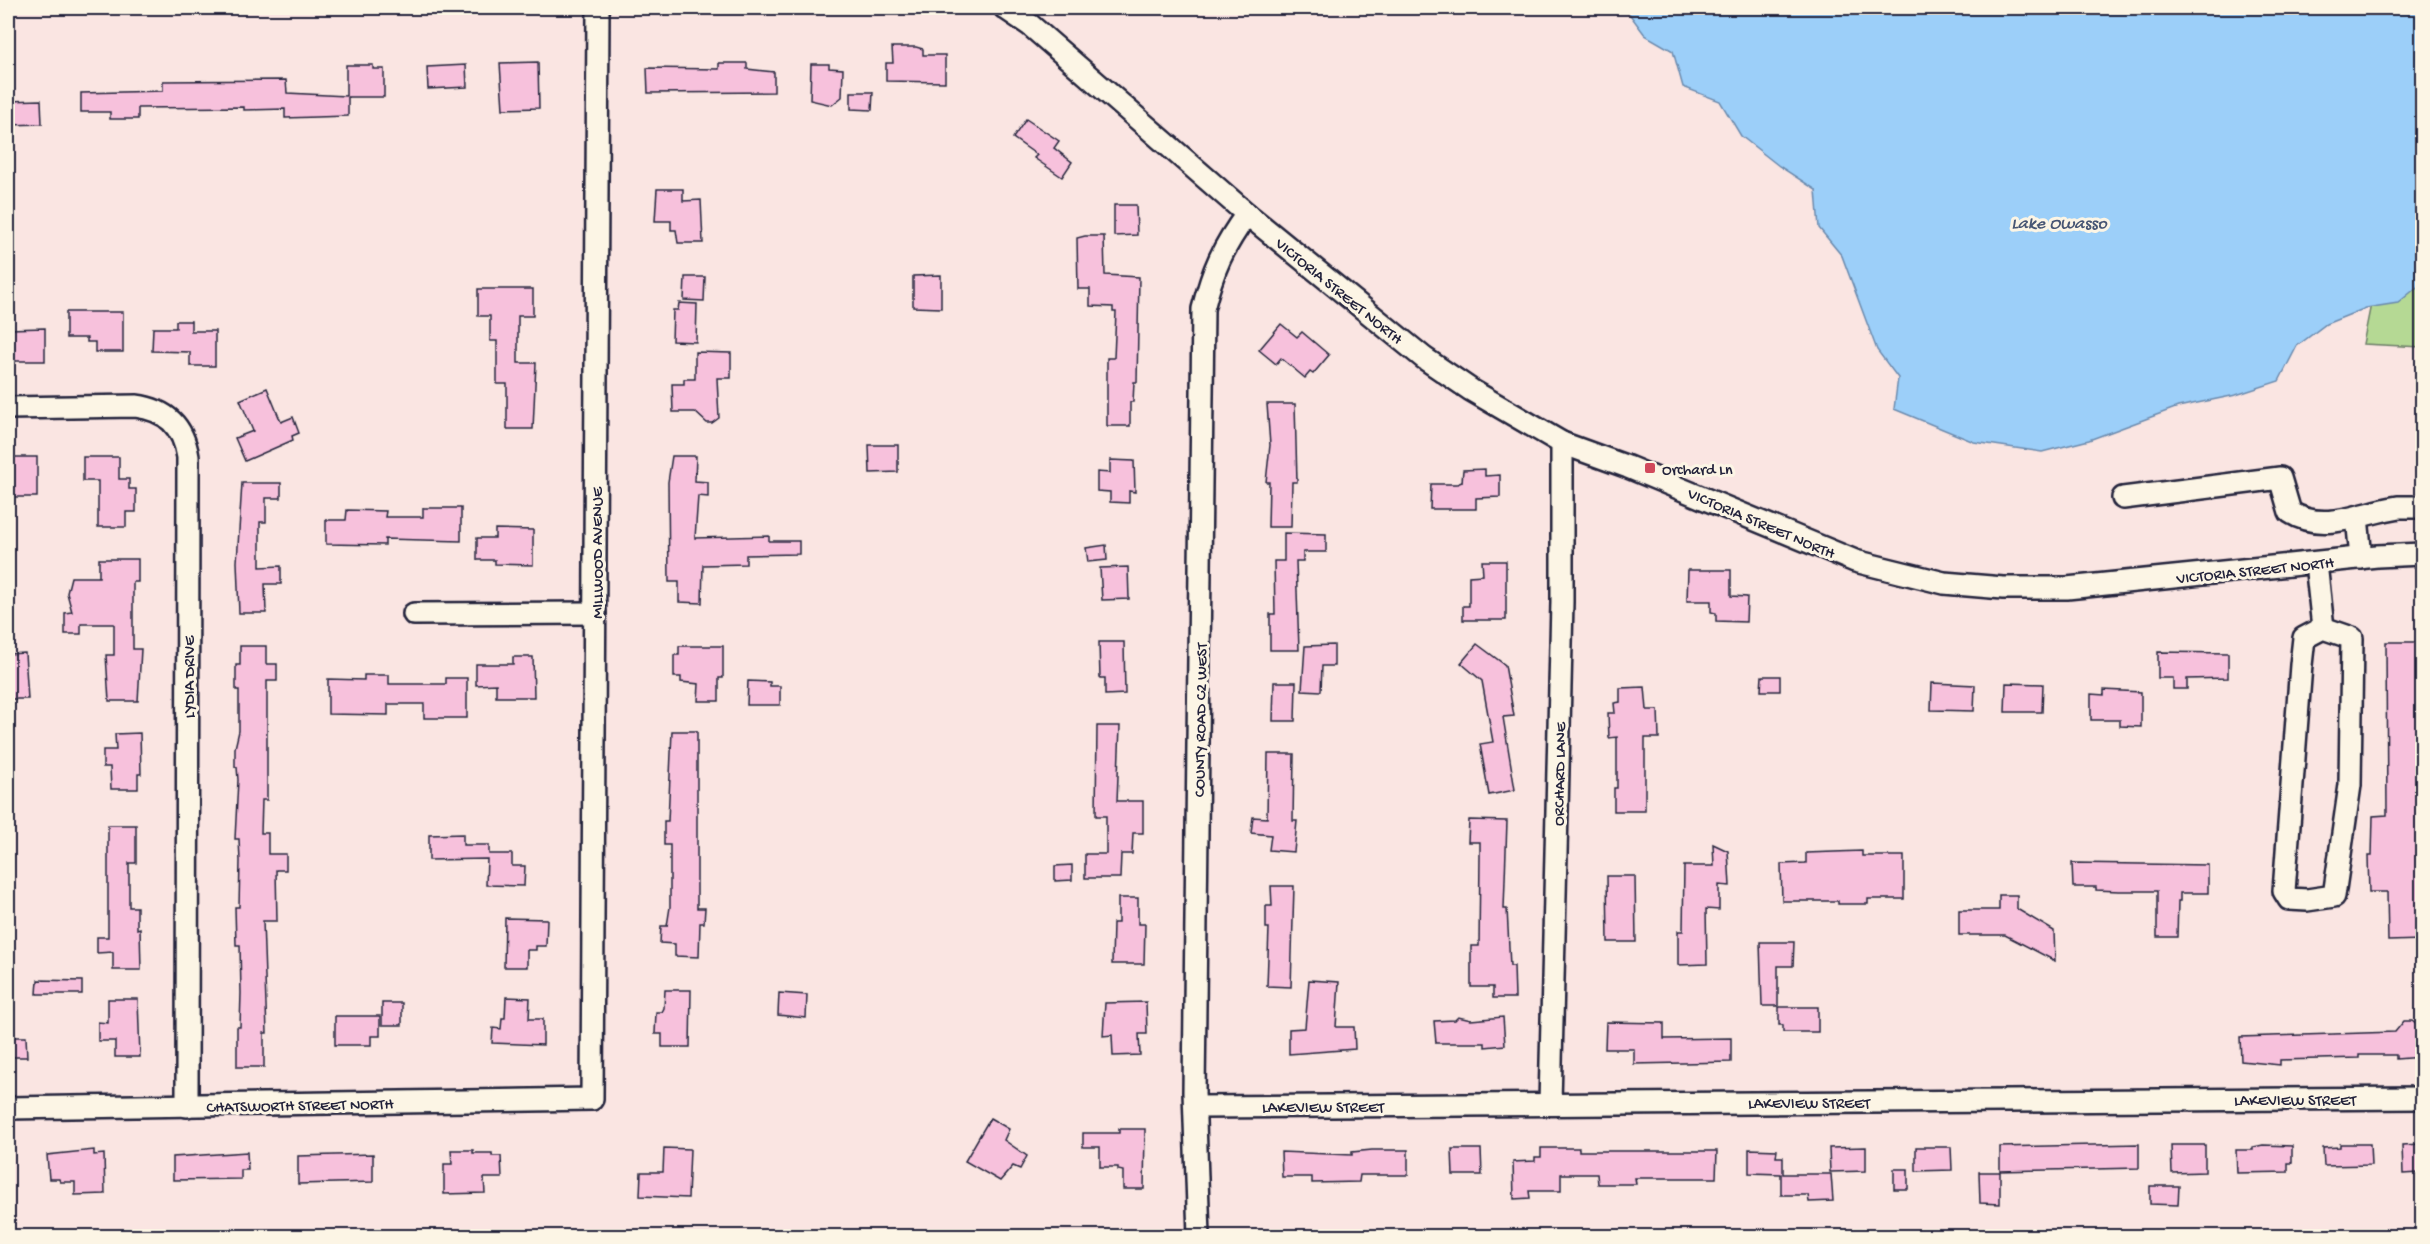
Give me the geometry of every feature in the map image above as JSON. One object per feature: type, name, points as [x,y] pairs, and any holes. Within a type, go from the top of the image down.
[{"type":"street","name":"MILLWOOD AVENUE","points":[[592,1100],[598,8]]},
{"type":"street","name":"VICTORIA STREET NORTH","points":[[1007,8],[1039,33],[1247,214],[1424,358],[1471,390],[1562,443],[1628,466],[1855,561],[1944,583],[2003,588],[2067,588],[2361,558],[2422,554]]},
{"type":"street","name":"COUNTY ROAD C2 WEST","points":[[1199,1236],[1196,1107],[1203,309],[1210,282],[1225,244],[1247,214]]},
{"type":"street","name":"LYDIA DRIVE","points":[[8,408],[136,406],[152,408],[166,415],[177,426],[185,440],[188,457],[187,1106]]},
{"type":"street","name":"ORCHARD LANE","points":[[1550,1104],[1562,602],[1562,443]]},
{"type":"street","points":[[2124,498],[2280,478],[2290,512],[2299,518],[2313,522],[2357,517],[2399,507],[2422,507]]},
{"type":"street","points":[[2357,517],[2361,558]]},
{"type":"street","points":[[2316,563],[2323,628]]},
{"type":"street","points":[[414,614],[596,613]]},
{"type":"street","points":[[2323,628],[2352,638],[2350,785],[2334,896],[2297,901],[2289,899],[2284,891],[2301,665],[2304,638],[2323,628]]},
{"type":"street","name":"LAKEVIEW STREET","points":[[1196,1107],[2422,1098]]},
{"type":"street","name":"CHATSWORTH STREET NORTH","points":[[8,1108],[592,1100]]},
{"type":"green space","points":[[2422,49],[2422,347],[2363,344]]},
{"type":"water","name":"Lake Owasso","points":[[1625,8],[2422,8],[2422,283],[2398,303],[2366,308],[2326,324],[2297,346],[2279,381],[2236,395],[2178,407],[2089,440],[2042,452],[1974,442],[1894,409],[1898,378],[1877,350],[1842,256],[1819,228],[1816,190],[1779,166],[1741,136],[1720,101],[1683,87],[1673,51],[1645,35]]},
{"type":"building","points":[[892,47],[916,47],[923,49],[923,55],[945,55],[945,82],[886,81],[886,63],[893,63]]},
{"type":"building","points":[[538,62],[539,108],[503,109],[500,63]]},
{"type":"building","points":[[719,63],[747,63],[747,69],[774,72],[774,92],[648,93],[647,68],[719,69]]},
{"type":"building","points":[[811,64],[829,64],[829,68],[843,69],[842,97],[832,105],[810,100]]},
{"type":"building","points":[[346,65],[373,65],[373,69],[384,69],[384,97],[348,97],[348,116],[285,118],[285,109],[244,110],[244,107],[138,108],[138,119],[110,119],[110,112],[81,112],[81,93],[163,91],[163,81],[286,80],[287,93],[346,96]]},
{"type":"building","points":[[466,65],[467,87],[428,89],[427,67]]},
{"type":"building","points":[[851,92],[873,92],[872,110],[851,109]]},
{"type":"building","points":[[41,100],[42,124],[8,125],[8,101]]},
{"type":"building","points":[[1026,119],[1059,141],[1054,148],[1072,162],[1062,177],[1034,158],[1037,155],[1013,138]]},
{"type":"building","points":[[657,189],[683,189],[683,201],[701,200],[703,243],[678,243],[676,230],[671,230],[671,221],[655,221]]},
{"type":"building","points":[[1114,205],[1136,205],[1137,235],[1114,236]]},
{"type":"building","points":[[1104,236],[1105,275],[1139,277],[1137,382],[1134,382],[1133,402],[1130,402],[1130,426],[1107,426],[1107,358],[1114,358],[1116,312],[1113,312],[1113,307],[1090,306],[1090,289],[1078,289],[1077,238]]},
{"type":"building","points":[[941,275],[941,308],[913,307],[913,276]]},
{"type":"building","points":[[685,277],[705,277],[704,301],[684,300]]},
{"type":"building","points":[[478,289],[533,289],[533,316],[518,316],[518,363],[536,363],[533,429],[507,429],[507,384],[497,384],[497,341],[490,341],[490,316],[478,316]]},
{"type":"building","points":[[679,303],[697,304],[696,342],[672,341],[673,310],[678,310]]},
{"type":"building","points":[[66,312],[123,312],[123,352],[95,352],[95,342],[87,342],[87,338],[66,338]]},
{"type":"building","points":[[176,321],[191,321],[191,331],[215,331],[215,366],[190,366],[190,352],[152,351],[153,328],[176,328]]},
{"type":"building","points":[[1281,324],[1297,337],[1302,332],[1329,355],[1313,374],[1310,372],[1305,378],[1281,358],[1276,364],[1259,350]]},
{"type":"building","points":[[45,328],[45,361],[8,361],[8,329]]},
{"type":"building","points":[[695,352],[731,353],[731,378],[717,378],[719,418],[712,423],[707,423],[695,412],[673,412],[672,384],[684,384],[684,379],[695,379]]},
{"type":"building","points":[[267,388],[281,422],[293,417],[299,433],[292,436],[293,440],[245,461],[235,438],[253,431],[240,400]]},
{"type":"building","points":[[1267,404],[1295,404],[1297,482],[1292,482],[1291,527],[1268,527],[1269,482],[1266,482],[1270,445]]},
{"type":"building","points":[[869,445],[898,445],[898,472],[870,473]]},
{"type":"building","points":[[672,456],[696,456],[695,481],[708,482],[708,497],[698,496],[695,538],[769,536],[769,541],[799,541],[799,554],[746,555],[746,564],[703,565],[702,603],[679,602],[679,582],[669,582],[668,482]]},
{"type":"building","points":[[8,457],[37,457],[37,497],[10,497]]},
{"type":"building","points":[[83,457],[119,457],[119,479],[129,479],[129,489],[136,489],[136,512],[126,512],[126,527],[98,527],[98,481],[83,481]]},
{"type":"building","points":[[1110,460],[1134,461],[1135,492],[1129,491],[1129,503],[1110,502],[1110,492],[1097,491],[1097,472],[1110,473]]},
{"type":"building","points":[[1485,469],[1485,476],[1500,475],[1500,497],[1476,498],[1476,509],[1430,509],[1431,484],[1457,484],[1462,482],[1463,470]]},
{"type":"building","points":[[242,483],[281,483],[281,498],[266,498],[266,522],[260,522],[260,567],[281,566],[281,584],[265,584],[266,613],[239,613],[237,562]]},
{"type":"building","points":[[423,508],[461,508],[461,541],[385,539],[385,545],[326,544],[326,520],[346,520],[347,510],[386,511],[385,517],[423,517]]},
{"type":"building","points":[[495,529],[533,530],[533,565],[495,564],[495,560],[477,560],[477,538],[495,538]]},
{"type":"building","points":[[1284,533],[1326,534],[1326,552],[1303,552],[1303,561],[1296,561],[1299,650],[1270,650],[1270,614],[1275,614],[1274,561],[1284,561]]},
{"type":"building","points":[[1106,545],[1107,560],[1088,562],[1086,548]]},
{"type":"building","points":[[99,559],[138,559],[138,582],[133,582],[133,649],[141,649],[138,701],[109,701],[106,655],[114,655],[114,624],[81,624],[81,634],[65,634],[65,613],[72,612],[67,593],[71,577],[99,577]]},
{"type":"building","points":[[1482,561],[1506,561],[1506,620],[1463,620],[1463,606],[1469,606],[1469,576],[1483,575]]},
{"type":"building","points":[[1128,567],[1129,599],[1102,600],[1100,568]]},
{"type":"building","points":[[1688,570],[1731,570],[1731,596],[1747,597],[1746,622],[1716,621],[1716,613],[1711,612],[1711,601],[1687,601]]},
{"type":"building","points":[[1099,642],[1124,642],[1125,694],[1105,695],[1105,678],[1100,678]]},
{"type":"building","points":[[2386,642],[2422,642],[2422,940],[2388,941],[2387,892],[2369,892],[2368,856],[2372,856],[2373,816],[2387,815]]},
{"type":"building","points":[[1477,644],[1505,665],[1514,716],[1503,717],[1515,790],[1489,795],[1480,744],[1493,742],[1482,681],[1461,663]]},
{"type":"building","points":[[1334,645],[1334,666],[1322,666],[1321,691],[1302,690],[1305,646]]},
{"type":"building","points":[[240,646],[266,646],[266,664],[277,664],[277,681],[267,681],[267,800],[262,800],[261,833],[268,833],[268,854],[286,854],[286,870],[276,870],[277,921],[263,921],[267,1033],[264,1033],[264,1067],[237,1067],[237,1027],[240,1027],[241,993],[240,945],[236,945],[235,907],[239,907],[240,861],[239,839],[235,839],[238,780],[235,748],[239,731],[239,690],[236,690],[236,665],[240,665]]},
{"type":"building","points":[[679,646],[723,646],[723,678],[719,678],[719,701],[698,701],[699,684],[681,682],[681,677],[674,677],[674,655],[679,655]]},
{"type":"building","points":[[2158,652],[2228,653],[2228,678],[2187,679],[2187,689],[2173,689],[2173,678],[2158,678]]},
{"type":"building","points":[[25,653],[28,699],[8,699],[8,654]]},
{"type":"building","points":[[513,657],[533,657],[534,697],[496,697],[496,684],[476,685],[476,664],[513,664]]},
{"type":"building","points":[[364,675],[389,675],[389,684],[446,684],[446,678],[467,678],[467,718],[424,718],[424,704],[388,704],[388,715],[328,714],[328,679],[364,680]]},
{"type":"building","points":[[1762,676],[1780,676],[1780,691],[1761,691]]},
{"type":"building","points":[[748,681],[770,682],[770,686],[780,686],[780,705],[747,705]]},
{"type":"building","points":[[1274,682],[1296,682],[1295,721],[1273,721]]},
{"type":"building","points":[[1932,683],[1975,685],[1974,711],[1931,710]]},
{"type":"building","points":[[2006,683],[2043,684],[2042,712],[2005,712]]},
{"type":"building","points":[[1645,687],[1647,710],[1658,710],[1659,738],[1645,738],[1645,811],[1614,811],[1614,788],[1617,788],[1617,737],[1609,738],[1608,713],[1615,713],[1614,703],[1620,702],[1620,688]]},
{"type":"building","points":[[2104,690],[2141,692],[2141,727],[2120,726],[2120,720],[2091,720],[2091,694],[2104,695]]},
{"type":"building","points":[[1097,726],[1120,726],[1117,801],[1143,801],[1143,833],[1133,833],[1132,854],[1121,854],[1120,878],[1085,878],[1085,854],[1106,854],[1106,816],[1096,816]]},
{"type":"building","points":[[672,731],[697,731],[697,908],[705,908],[704,923],[700,923],[699,957],[675,956],[675,944],[660,943],[661,926],[667,926],[670,907],[670,845],[664,845],[664,821],[668,821]]},
{"type":"building","points":[[140,733],[141,774],[138,774],[138,789],[111,789],[110,767],[103,767],[103,750],[116,750],[115,734]]},
{"type":"building","points":[[1268,754],[1294,754],[1293,821],[1297,821],[1294,852],[1269,850],[1271,835],[1251,833],[1253,817],[1267,818]]},
{"type":"building","points":[[1469,820],[1507,821],[1504,909],[1507,909],[1510,966],[1514,966],[1515,998],[1493,998],[1493,987],[1471,987],[1471,946],[1479,946],[1480,842],[1468,842]]},
{"type":"building","points":[[108,825],[136,825],[136,863],[129,863],[129,907],[137,907],[141,970],[113,970],[113,952],[97,953],[97,937],[108,937]]},
{"type":"building","points":[[463,834],[463,845],[489,845],[489,854],[512,854],[512,866],[525,866],[524,886],[486,885],[487,859],[429,860],[429,835]]},
{"type":"building","points":[[1713,844],[1728,851],[1730,886],[1719,885],[1719,910],[1706,909],[1707,964],[1678,965],[1678,931],[1683,931],[1684,866],[1714,866]]},
{"type":"building","points":[[1862,851],[1862,856],[1904,856],[1904,899],[1868,899],[1868,904],[1838,904],[1838,901],[1782,901],[1781,864],[1806,863],[1806,853]]},
{"type":"building","points":[[2072,863],[2208,865],[2208,893],[2180,893],[2177,937],[2157,937],[2157,891],[2096,890],[2096,887],[2073,887]]},
{"type":"building","points":[[1072,865],[1072,880],[1055,881],[1055,866]]},
{"type":"building","points":[[1607,876],[1635,876],[1636,942],[1608,942]]},
{"type":"building","points":[[1271,886],[1294,886],[1291,987],[1267,986],[1269,928],[1266,928],[1266,906],[1272,906]]},
{"type":"building","points":[[1999,895],[2017,895],[2017,909],[2054,931],[2055,961],[2005,935],[1959,935],[1959,910],[1999,910]]},
{"type":"building","points":[[1118,898],[1138,898],[1138,924],[1145,924],[1144,964],[1112,964],[1113,923],[1118,923]]},
{"type":"building","points":[[505,918],[547,919],[546,946],[536,946],[536,950],[527,950],[527,967],[504,967]]},
{"type":"building","points":[[1760,942],[1794,942],[1793,966],[1778,966],[1778,1006],[1762,1006]]},
{"type":"building","points":[[38,980],[82,981],[82,994],[37,994]]},
{"type":"building","points":[[1309,980],[1339,982],[1336,1027],[1354,1027],[1355,1049],[1289,1054],[1289,1029],[1305,1028]]},
{"type":"building","points":[[665,990],[691,990],[690,1047],[662,1047],[662,1034],[655,1034],[656,1012],[662,1012],[664,1008]]},
{"type":"building","points":[[779,993],[807,995],[806,1018],[778,1015]]},
{"type":"building","points":[[506,997],[530,998],[529,1019],[543,1019],[543,1045],[492,1043],[493,1028],[501,1029],[502,1018],[505,1018]]},
{"type":"building","points":[[108,999],[138,999],[140,1057],[115,1057],[115,1041],[98,1041],[98,1022],[108,1023]]},
{"type":"building","points":[[1146,1002],[1147,1034],[1139,1034],[1140,1055],[1113,1056],[1112,1035],[1103,1036],[1105,1003]]},
{"type":"building","points":[[382,1003],[402,1003],[402,1025],[382,1025]]},
{"type":"building","points":[[1779,1007],[1818,1007],[1818,1032],[1783,1032],[1783,1025],[1779,1025]]},
{"type":"building","points":[[335,1016],[380,1016],[380,1036],[371,1036],[371,1045],[335,1045]]},
{"type":"building","points":[[1458,1017],[1471,1020],[1503,1017],[1505,1045],[1485,1047],[1485,1043],[1436,1043],[1434,1021],[1455,1020]]},
{"type":"building","points":[[2404,1021],[2412,1021],[2422,1029],[2422,1057],[2396,1059],[2396,1055],[2359,1055],[2359,1058],[2280,1060],[2280,1065],[2241,1061],[2240,1037],[2395,1032]]},
{"type":"building","points":[[1606,1022],[1664,1023],[1664,1039],[1731,1038],[1731,1062],[1634,1064],[1634,1049],[1605,1049]]},
{"type":"building","points":[[8,1037],[26,1037],[27,1057],[8,1057]]},
{"type":"building","points":[[990,1118],[1009,1129],[1004,1140],[1027,1156],[1020,1169],[1013,1166],[1000,1181],[965,1161]]},
{"type":"building","points":[[1119,1129],[1145,1129],[1144,1189],[1123,1189],[1123,1171],[1118,1170],[1118,1167],[1100,1167],[1100,1147],[1083,1147],[1083,1133],[1119,1133]]},
{"type":"building","points":[[2139,1144],[2139,1168],[2000,1171],[2000,1147]]},
{"type":"building","points":[[2340,1144],[2370,1144],[2371,1165],[2324,1166],[2323,1148],[2340,1147]]},
{"type":"building","points":[[2422,1144],[2420,1173],[2403,1174],[2402,1145]]},
{"type":"building","points":[[2171,1145],[2205,1145],[2205,1172],[2172,1173]]},
{"type":"building","points":[[2292,1146],[2292,1163],[2288,1163],[2288,1172],[2237,1173],[2236,1150],[2253,1150],[2253,1147]]},
{"type":"building","points":[[1866,1147],[1866,1171],[1830,1172],[1829,1148]]},
{"type":"building","points":[[1916,1147],[1951,1147],[1952,1170],[1916,1171]]},
{"type":"building","points":[[664,1148],[690,1149],[688,1198],[640,1196],[641,1172],[663,1172]]},
{"type":"building","points":[[1541,1148],[1579,1148],[1579,1151],[1717,1151],[1716,1178],[1635,1178],[1636,1184],[1598,1184],[1597,1174],[1561,1174],[1561,1191],[1529,1191],[1530,1198],[1514,1199],[1513,1162],[1535,1161],[1535,1157],[1541,1157]]},
{"type":"building","points":[[1452,1149],[1481,1149],[1482,1175],[1453,1175]]},
{"type":"building","points":[[1749,1149],[1777,1150],[1776,1157],[1783,1157],[1783,1174],[1831,1174],[1833,1201],[1809,1202],[1808,1195],[1781,1195],[1781,1174],[1749,1173]]},
{"type":"building","points":[[94,1150],[94,1155],[104,1154],[105,1194],[75,1195],[75,1182],[49,1179],[47,1155]]},
{"type":"building","points":[[451,1150],[473,1150],[473,1153],[492,1153],[492,1156],[501,1156],[502,1178],[484,1178],[485,1193],[444,1194],[444,1164],[452,1164]]},
{"type":"building","points":[[1408,1150],[1408,1175],[1360,1175],[1359,1182],[1312,1183],[1312,1177],[1282,1177],[1281,1152],[1352,1155],[1352,1152]]},
{"type":"building","points":[[247,1152],[248,1170],[241,1170],[241,1179],[173,1180],[173,1157]]},
{"type":"building","points":[[373,1154],[373,1182],[298,1184],[298,1156]]},
{"type":"building","points":[[1894,1169],[1908,1169],[1908,1189],[1894,1189]]},
{"type":"building","points":[[1979,1172],[2000,1172],[2000,1204],[1980,1203]]},
{"type":"building","points":[[2150,1186],[2179,1186],[2178,1205],[2150,1204]]},
{"type":"place","name":"Orchard Ln","points":[[1650,468]]}]
